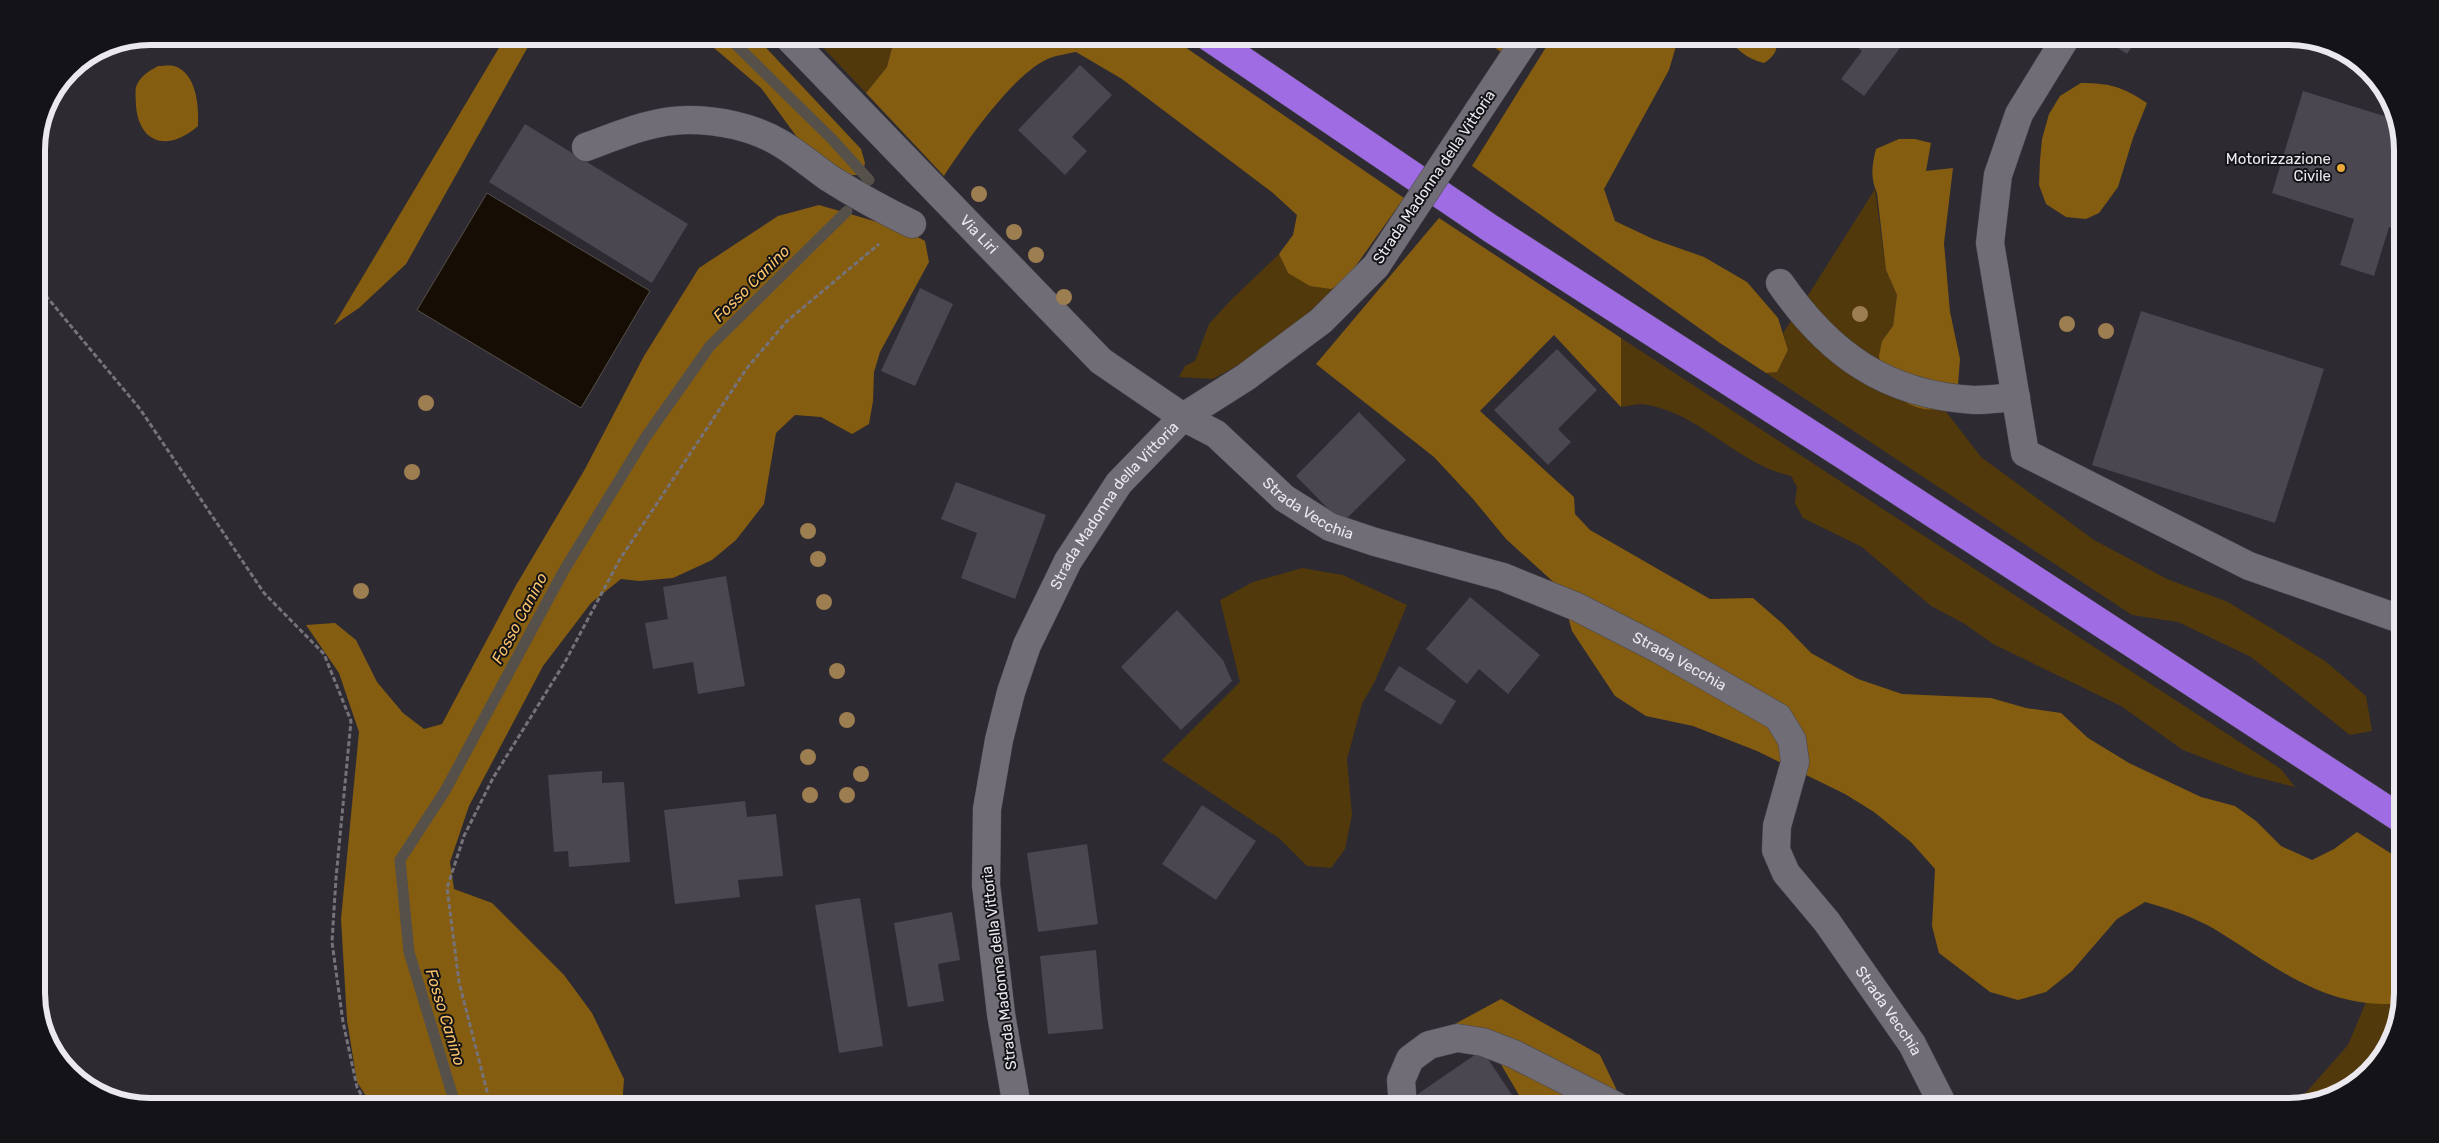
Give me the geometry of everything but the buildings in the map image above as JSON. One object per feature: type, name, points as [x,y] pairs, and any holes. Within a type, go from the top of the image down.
[{"type":"highway","points":[[1219,45],[1490,228],[1848,458],[2394,814]]},
{"type":"street","name":"Via Liri","points":[[796,45],[1101,361],[1183,417]]},
{"type":"street","name":"Strada Madonna della Vittoria","points":[[1016,1098],[1002,1014],[986,885],[987,809],[999,740],[1011,692],[1027,645],[1068,560],[1119,483],[1183,417],[1246,377],[1321,321],[1376,266],[1522,45]]},
{"type":"street","points":[[2061,45],[2019,114],[1998,175],[1990,243],[2025,453],[2249,566],[2394,617]]},
{"type":"street","points":[[586,147],[628,131],[659,124],[688,120],[731,124],[779,142],[850,191],[912,224]]},
{"type":"street","points":[[1780,283],[1799,310],[1826,340],[1859,365],[1896,383],[1935,395],[1975,400],[2016,398]]},
{"type":"street","name":"Strada Vecchia","points":[[1183,417],[1216,434],[1284,498],[1330,527],[1375,542],[1503,577],[1577,607],[1659,649],[1778,717],[1792,740],[1795,762],[1777,826],[1776,850],[1786,874],[1827,922],[1912,1044],[1939,1098]]},
{"type":"street","points":[[1402,1098],[1401,1080],[1410,1059],[1428,1044],[1457,1038],[1483,1042],[1514,1054],[1600,1098]]},
{"type":"path","points":[[489,1098],[459,982],[447,888],[464,836],[493,778],[565,662],[620,559],[747,368],[787,321],[880,244],[912,224]]},
{"type":"path","points":[[45,295],[140,409],[264,592],[324,654],[351,721],[332,942],[343,1022],[357,1087],[363,1098]]},
{"type":"shaded area","points":[[501,45],[529,45],[406,264],[359,308],[334,325]]},
{"type":"shaded area","points":[[711,45],[763,45],[861,149],[865,163],[862,175],[844,175],[802,144],[761,88]]},
{"type":"shaded area","points":[[821,45],[893,45],[887,67],[866,93]]},
{"type":"shaded area","points":[[893,45],[1182,45],[1404,198],[1345,281],[1331,289],[1310,286],[1288,273],[1279,254],[1293,235],[1297,215],[1273,193],[1122,79],[1076,52],[1050,58],[1021,78],[991,110],[944,176],[866,93],[887,67]]},
{"type":"shaded area","points":[[1491,45],[1509,45],[1503,53]]},
{"type":"shaded area","points":[[1547,45],[1676,45],[1669,70],[1604,189],[1615,221],[1653,239],[1704,257],[1747,282],[1778,318],[1788,350],[1777,372],[1766,373],[1720,343],[1472,166]]},
{"type":"shaded area","points":[[1734,45],[1777,45],[1771,58],[1764,63],[1742,53]]},
{"type":"shaded area","points":[[158,66],[174,66],[182,70],[192,83],[197,101],[198,126],[188,134],[168,141],[150,137],[139,120],[136,106],[136,87],[138,83],[145,74]]},
{"type":"shaded area","points":[[2081,83],[2116,87],[2131,93],[2147,103],[2133,138],[2118,187],[2099,213],[2086,219],[2066,217],[2046,204],[2039,185],[2042,139],[2049,114],[2060,96]]},
{"type":"shaded area","points":[[1899,139],[1915,139],[1931,143],[1926,171],[1953,168],[1944,243],[1950,312],[1960,359],[1958,385],[1944,409],[1918,408],[1898,398],[1884,387],[1879,356],[1882,341],[1893,326],[1897,295],[1886,270],[1877,193],[1872,171],[1876,149]]},
{"type":"shaded area","points":[[1875,189],[1886,270],[1897,295],[1893,326],[1882,341],[1881,366],[1832,325],[1802,305]]},
{"type":"shaded area","points":[[487,193],[650,291],[581,408],[417,310]]},
{"type":"shaded area","points":[[819,205],[905,230],[925,241],[929,262],[880,352],[874,372],[873,401],[869,424],[852,434],[821,417],[795,415],[776,433],[764,504],[736,540],[712,560],[673,578],[639,581],[621,579],[591,603],[543,666],[469,806],[450,862],[454,889],[492,903],[564,975],[592,1013],[624,1079],[623,1098],[367,1098],[357,1082],[347,1020],[341,919],[359,732],[339,673],[306,625],[335,623],[356,640],[377,682],[403,713],[424,729],[442,724],[515,587],[585,469],[644,356],[699,268],[778,216]]},
{"type":"shaded area","points":[[1439,218],[1621,338],[1621,407],[1554,335],[1480,411],[1574,497],[1575,514],[1590,530],[1710,599],[1753,598],[1783,624],[1811,653],[1858,679],[1902,694],[1991,698],[2026,708],[2061,713],[2088,738],[2129,763],[2201,797],[2235,806],[2256,821],[2281,846],[2312,860],[2334,849],[2357,832],[2394,855],[2393,1003],[2374,1004],[2349,1000],[2325,993],[2281,971],[2208,925],[2145,902],[2117,919],[2072,971],[2046,992],[2018,1000],[1990,992],[1939,953],[1932,926],[1935,869],[1911,842],[1874,812],[1845,794],[1757,751],[1693,726],[1646,716],[1615,696],[1572,631],[1560,588],[1506,539],[1473,499],[1434,457],[1316,364]]},
{"type":"shaded area","points":[[1279,254],[1288,273],[1345,281],[1264,351],[1213,379],[1179,377],[1185,366],[1195,361],[1209,324]]},
{"type":"shaded area","points":[[1793,318],[1944,409],[1981,457],[2094,540],[2167,579],[2228,602],[2325,661],[2366,696],[2372,731],[2350,735],[2251,657],[2178,622],[2132,615],[1766,373],[1777,372],[1788,350],[1783,333]]},
{"type":"shaded area","points":[[1621,338],[2281,769],[2295,787],[2248,775],[2183,750],[2121,706],[1993,644],[1965,624],[1931,606],[1862,547],[1803,518],[1795,503],[1797,487],[1791,476],[1753,461],[1703,429],[1667,410],[1645,404],[1621,407]]},
{"type":"shaded area","points":[[1302,568],[1343,575],[1407,605],[1375,681],[1362,704],[1347,759],[1352,815],[1345,849],[1331,868],[1307,866],[1280,839],[1162,760],[1240,682],[1220,600],[1253,582]]},
{"type":"shaded area","points":[[1501,999],[1600,1055],[1621,1098],[1521,1098],[1482,1032],[1440,1032]]},
{"type":"shaded area","points":[[2366,1002],[2394,1003],[2386,1033],[2372,1057],[2363,1067],[2347,1080],[2329,1090],[2302,1097],[2348,1045]]},
{"type":"waterway","points":[[736,45],[832,139],[869,180]]},
{"type":"waterway","name":"Fosso Canino","points":[[453,1098],[409,952],[400,860],[445,791],[563,572],[645,438],[710,346],[847,211]]},
{"type":"place","name":"Motorizzazione Civile","points":[[2341,168]]}]
